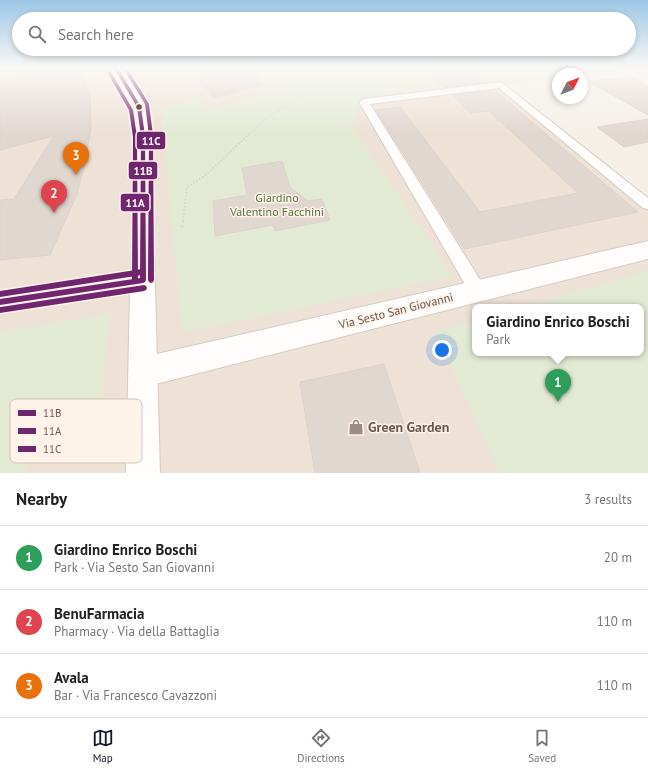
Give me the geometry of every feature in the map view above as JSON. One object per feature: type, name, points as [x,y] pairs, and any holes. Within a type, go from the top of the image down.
[{"type":"street","points":[[129,90],[139,107],[143,136],[143,473]]},
{"type":"street","name":"Via Sesto San Giovanni","points":[[144,372],[648,250]]},
{"type":"street","points":[[0,302],[143,280]]},
{"type":"lane","points":[[461,90],[364,102],[478,291]]},
{"type":"lane","points":[[508,90],[648,204]]},
{"type":"path","points":[[182,227],[187,187],[207,174],[269,116],[308,94],[310,90]]},
{"type":"shaded area","points":[[0,90],[507,90],[648,204],[648,473],[0,473]]},
{"type":"green space","name":"Giardino Valentino Facchini","points":[[275,90],[460,90],[364,102],[350,124],[454,276],[182,333],[161,109],[196,98],[210,110],[276,91]]},
{"type":"green space","points":[[648,271],[648,473],[500,473],[435,331],[472,321],[472,356],[644,356],[644,304],[532,304]]},
{"type":"green space","points":[[110,313],[101,399],[10,399],[10,463],[28,463],[25,473],[0,473],[0,332]]},
{"type":"building","points":[[0,90],[88,90],[90,95],[91,128],[84,167],[77,194],[50,255],[0,260],[0,200],[14,199],[54,136],[0,150]]},
{"type":"building","points":[[207,90],[244,90],[214,98]]},
{"type":"building","points":[[494,90],[638,212],[464,249],[376,110],[400,107],[480,212],[578,193],[489,111],[471,113],[452,95]]},
{"type":"building","points":[[603,90],[648,90],[648,115]]},
{"type":"building","points":[[648,119],[648,142],[624,147],[597,127]]},
{"type":"building","points":[[282,161],[290,187],[308,201],[322,199],[330,220],[275,231],[273,225],[215,236],[213,201],[247,195],[242,168]]},
{"type":"building","name":"Green Garden","points":[[384,364],[420,473],[315,473],[300,382]]},
{"type":"transit line","name":"11A","points":[[119,90],[131,110],[135,137],[135,280]]},
{"type":"transit line","name":"11B","points":[[129,90],[139,107],[143,136],[143,280]]},
{"type":"transit line","name":"11C","points":[[138,90],[147,104],[151,135],[151,280]]},
{"type":"transit line","name":"11C","points":[[0,294],[142,272]]},
{"type":"transit line","name":"11B","points":[[0,302],[143,280]]},
{"type":"transit line","name":"11A","points":[[1,310],[144,288]]},
{"type":"place","name":"Avala","points":[[76,175]]},
{"type":"place","name":"BenuFarmacia","points":[[54,213]]},
{"type":"place","name":"Giardino Enrico Boschi","points":[[558,402]]},
{"type":"place","name":"Green Garden","points":[[356,427]]}]
